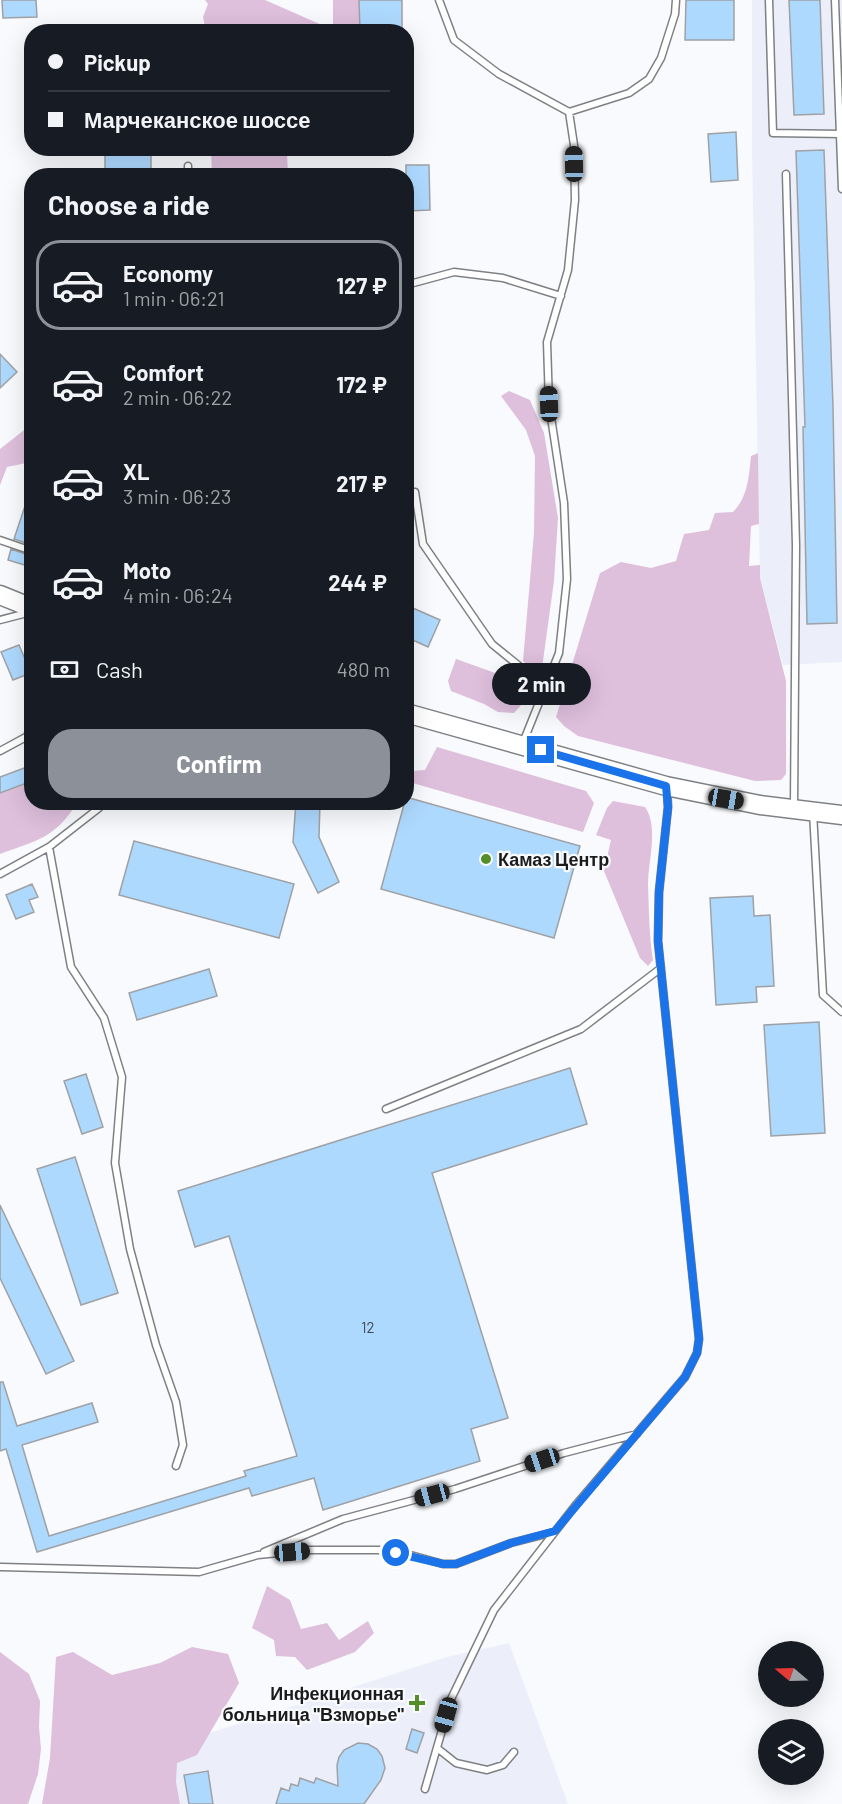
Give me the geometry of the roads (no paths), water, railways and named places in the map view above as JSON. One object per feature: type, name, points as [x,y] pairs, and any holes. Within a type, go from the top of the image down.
[{"type":"street","points":[[0,595],[24,606]]},
{"type":"street","points":[[414,715],[666,786],[726,799],[842,815]]},
{"type":"lane","points":[[439,0],[454,40],[499,74],[569,112],[629,93],[649,79],[661,58],[675,14],[676,0]]},
{"type":"lane","points":[[769,0],[773,133],[841,134]]},
{"type":"lane","points":[[835,0],[842,189]]},
{"type":"lane","points":[[522,745],[559,653],[567,579],[564,503],[549,404],[547,342],[568,270],[575,200],[574,145],[569,112]]},
{"type":"lane","points":[[786,174],[796,545],[794,809]]},
{"type":"lane","points":[[414,283],[454,273],[503,278],[561,296]]},
{"type":"lane","points":[[415,492],[423,544],[492,644],[545,687]]},
{"type":"lane","points":[[0,540],[24,548]]},
{"type":"lane","points":[[0,620],[24,612]]},
{"type":"lane","points":[[0,750],[24,738]]},
{"type":"lane","points":[[425,1789],[451,1699],[494,1610],[575,1506],[685,1377],[697,1353],[699,1339],[658,941],[659,892],[668,807],[666,786]]},
{"type":"lane","points":[[0,874],[50,848],[97,810]]},
{"type":"lane","points":[[813,812],[824,995],[842,1011]]},
{"type":"lane","points":[[50,848],[70,967],[104,1018],[122,1077],[115,1163],[130,1249],[156,1345],[176,1402],[183,1444],[176,1466]]},
{"type":"lane","points":[[386,1109],[581,1029],[661,968]]},
{"type":"lane","points":[[1,1567],[200,1572],[258,1555],[343,1519],[455,1489],[564,1453],[638,1434]]},
{"type":"lane","points":[[258,1555],[309,1550],[379,1550],[443,1564],[456,1564],[511,1543],[555,1531]]},
{"type":"lane","points":[[437,1748],[456,1764],[487,1770],[503,1765],[514,1752]]},
{"type":"place","name":"Камаз Центр","points":[[486,859]]},
{"type":"place","name":"Инфекционная больница \"Взморье\"","points":[[417,1703]]}]
